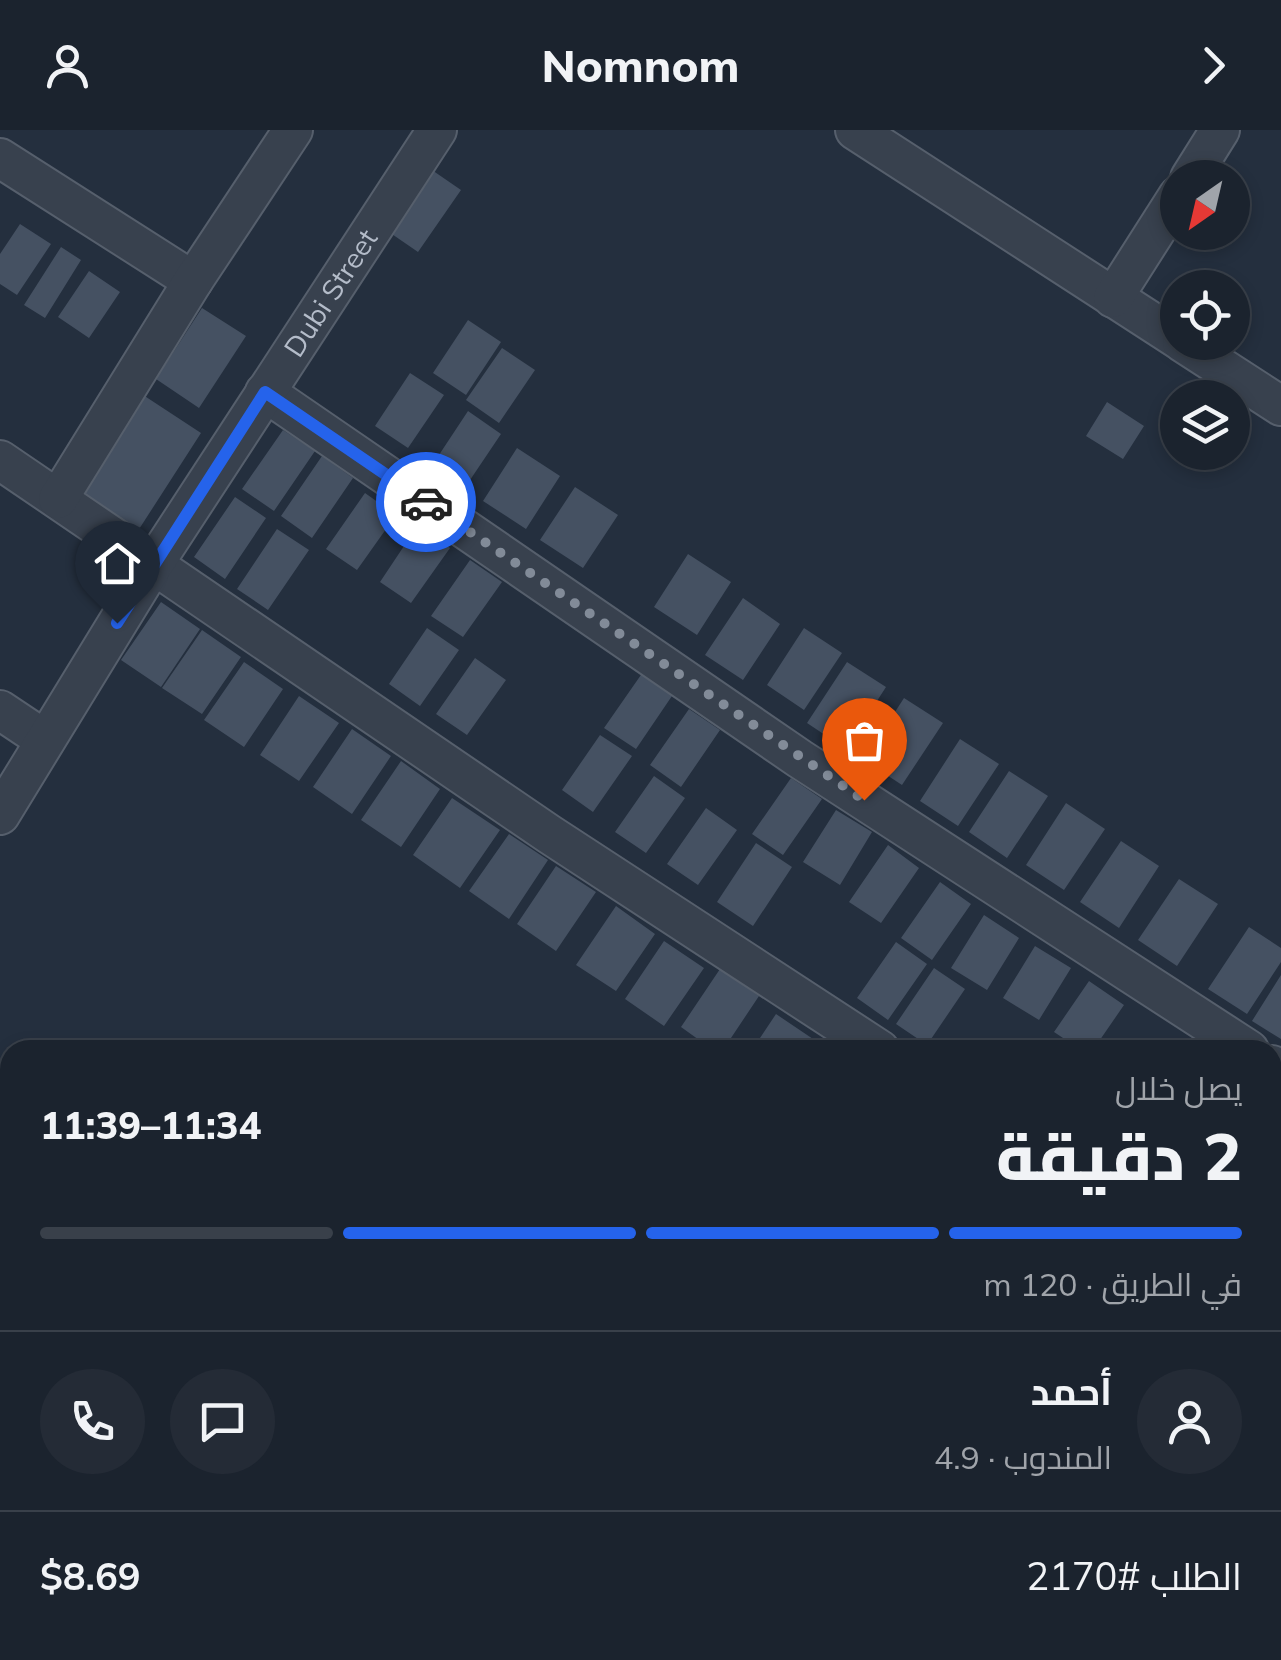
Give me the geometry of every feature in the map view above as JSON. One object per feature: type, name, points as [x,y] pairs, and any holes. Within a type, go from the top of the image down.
[{"type":"street","points":[[58,499],[193,281],[293,130]]},
{"type":"street","name":"Dubi Street","points":[[0,815],[153,564],[437,130]]},
{"type":"street","points":[[855,130],[908,144],[1113,298],[1160,328]]},
{"type":"street","points":[[1201,160],[1220,130]]},
{"type":"street","points":[[0,158],[193,281]]},
{"type":"street","points":[[1113,298],[1160,224]]},
{"type":"street","points":[[1210,360],[1281,406]]},
{"type":"street","points":[[265,392],[800,759],[1234,1040]]},
{"type":"street","points":[[0,460],[550,834],[865,1040]]},
{"type":"street","points":[[0,710],[45,740]]},
{"type":"building","points":[[429,168],[461,190],[418,252],[386,230]]},
{"type":"building","points":[[20,224],[51,244],[17,295],[0,284],[0,254]]},
{"type":"building","points":[[61,247],[81,260],[45,318],[24,305]]},
{"type":"building","points":[[89,271],[120,292],[89,338],[58,317]]},
{"type":"building","points":[[202,308],[246,336],[199,408],[156,379]]},
{"type":"building","points":[[468,320],[501,342],[466,395],[433,373]]},
{"type":"building","points":[[502,348],[535,370],[499,423],[466,400]]},
{"type":"building","points":[[410,373],[444,395],[408,448],[375,426]]},
{"type":"building","points":[[137,391],[201,433],[134,537],[70,496]]},
{"type":"building","points":[[1107,402],[1144,426],[1123,459],[1086,436]]},
{"type":"building","points":[[468,411],[501,434],[466,486],[433,464]]},
{"type":"building","points":[[283,430],[315,451],[274,511],[242,489]]},
{"type":"building","points":[[517,448],[560,476],[526,529],[483,501]]},
{"type":"building","points":[[322,456],[353,478],[312,538],[281,516]]},
{"type":"building","points":[[575,487],[618,515],[583,568],[540,540]]},
{"type":"building","points":[[365,493],[396,515],[357,570],[326,549]]},
{"type":"building","points":[[235,497],[266,518],[225,579],[194,557]]},
{"type":"building","points":[[418,525],[450,548],[411,603],[380,582]]},
{"type":"building","points":[[277,529],[309,550],[268,610],[237,589]]},
{"type":"building","points":[[688,554],[731,582],[697,635],[654,607]]},
{"type":"building","points":[[470,560],[502,582],[463,637],[431,616]]},
{"type":"building","points":[[743,598],[780,624],[743,680],[705,655]]},
{"type":"building","points":[[161,602],[200,629],[161,687],[121,660]]},
{"type":"building","points":[[427,628],[459,650],[420,706],[389,684]]},
{"type":"building","points":[[804,628],[842,653],[804,710],[767,685]]},
{"type":"building","points":[[202,630],[241,657],[202,714],[162,688]]},
{"type":"building","points":[[475,658],[506,680],[467,735],[436,714]]},
{"type":"building","points":[[244,662],[283,689],[244,747],[204,720]]},
{"type":"building","points":[[847,662],[886,687],[846,749],[807,723]]},
{"type":"building","points":[[643,672],[674,693],[636,749],[604,728]]},
{"type":"building","points":[[299,696],[339,723],[299,781],[260,755]]},
{"type":"building","points":[[904,698],[943,723],[902,785],[864,760]]},
{"type":"building","points":[[689,709],[720,730],[681,787],[650,765]]},
{"type":"building","points":[[352,729],[391,756],[352,814],[313,787]]},
{"type":"building","points":[[600,735],[632,756],[593,812],[562,790]]},
{"type":"building","points":[[960,739],[999,764],[958,826],[920,801]]},
{"type":"building","points":[[401,761],[440,789],[401,847],[361,820]]},
{"type":"building","points":[[1009,771],[1048,796],[1007,858],[969,832]]},
{"type":"building","points":[[654,776],[685,798],[646,853],[615,832]]},
{"type":"building","points":[[791,778],[822,799],[783,855],[752,834]]},
{"type":"building","points":[[452,798],[500,830],[460,888],[413,855]]},
{"type":"building","points":[[1066,803],[1105,829],[1064,890],[1026,865]]},
{"type":"building","points":[[706,808],[737,830],[698,885],[667,864]]},
{"type":"building","points":[[836,810],[872,832],[840,885],[803,862]]},
{"type":"building","points":[[509,834],[548,860],[509,919],[469,891]]},
{"type":"building","points":[[1121,841],[1159,866],[1119,928],[1080,902]]},
{"type":"building","points":[[756,843],[792,867],[753,926],[717,902]]},
{"type":"building","points":[[888,845],[919,868],[881,923],[849,902]]},
{"type":"building","points":[[556,866],[596,892],[556,951],[517,924]]},
{"type":"building","points":[[1179,879],[1218,904],[1177,966],[1138,940]]},
{"type":"building","points":[[940,882],[971,904],[932,960],[901,938]]},
{"type":"building","points":[[616,906],[655,934],[616,991],[576,965]]},
{"type":"building","points":[[984,915],[1019,938],[987,990],[951,968]]},
{"type":"building","points":[[1249,927],[1281,948],[1281,962],[1247,1014],[1208,989]]},
{"type":"building","points":[[664,941],[704,968],[664,1026],[625,999]]},
{"type":"building","points":[[896,942],[927,964],[888,1020],[857,998]]},
{"type":"building","points":[[1035,946],[1071,968],[1039,1020],[1003,998]]},
{"type":"building","points":[[934,968],[965,989],[930,1040],[920,1040],[896,1024]]},
{"type":"building","points":[[720,969],[759,996],[730,1040],[699,1040],[681,1027]]},
{"type":"building","points":[[1281,975],[1281,1039],[1252,1021]]},
{"type":"building","points":[[1089,981],[1124,1005],[1100,1040],[1066,1040],[1054,1032]]},
{"type":"building","points":[[776,1014],[815,1040],[759,1040]]},
{"type":"way so far","points":[[426,502],[864,800]]},
{"type":"route","points":[[117,623],[265,392],[426,502]]}]
